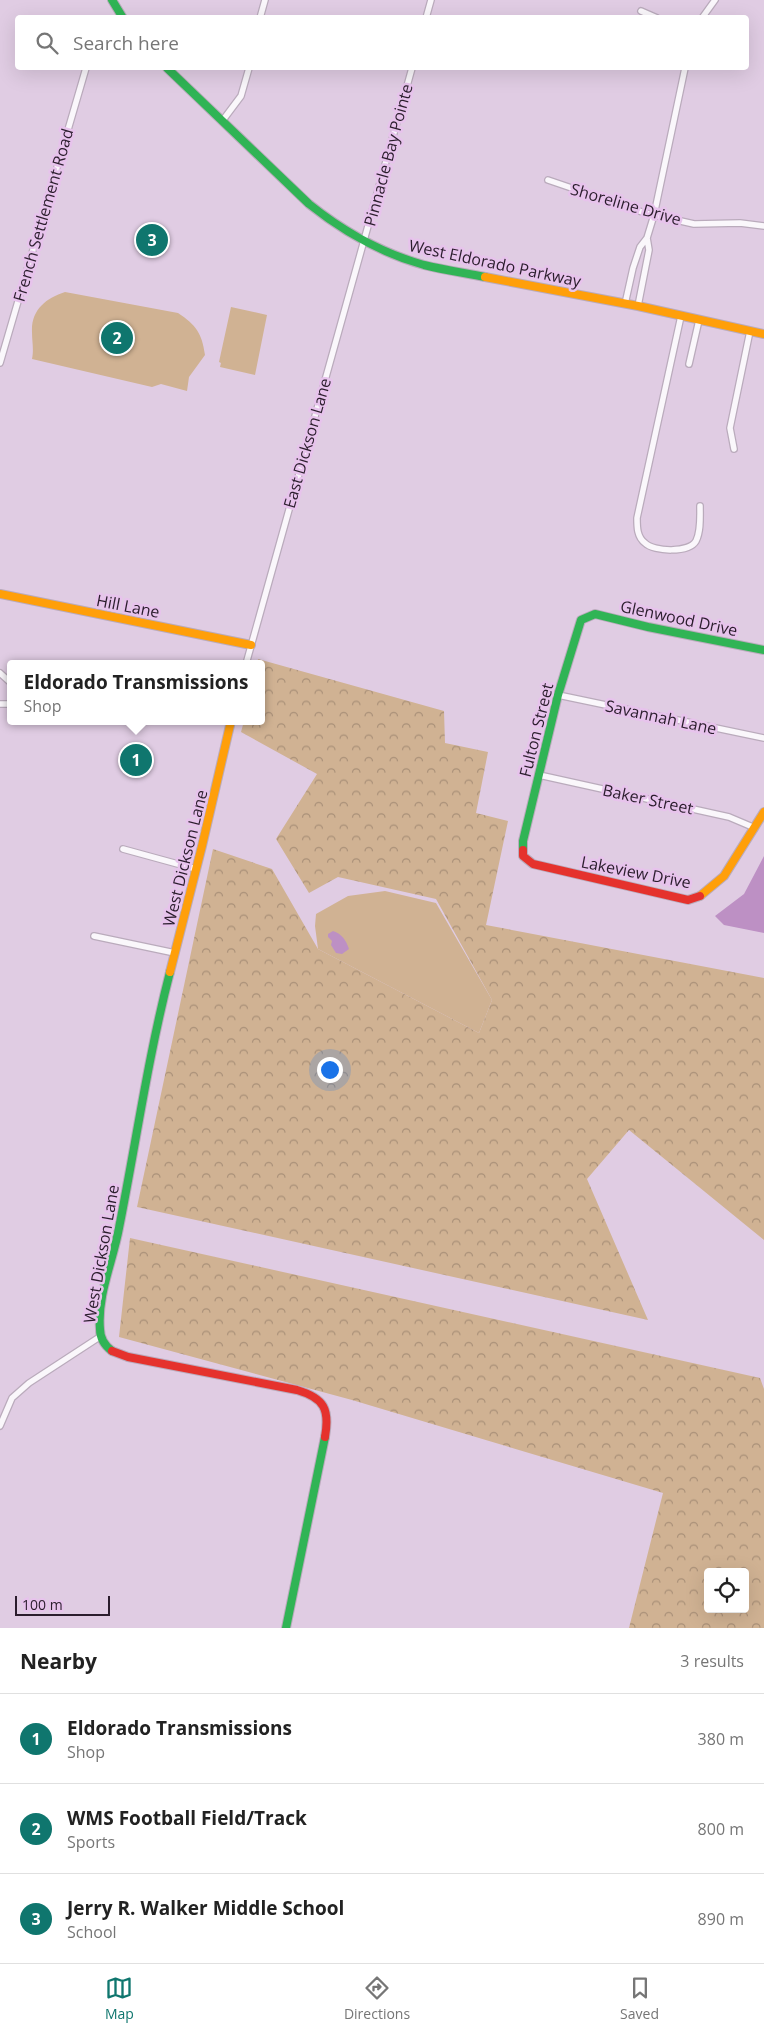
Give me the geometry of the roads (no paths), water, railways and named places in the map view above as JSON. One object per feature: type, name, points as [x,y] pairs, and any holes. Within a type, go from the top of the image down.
[{"type":"street","points":[[112,0],[121,15]]},
{"type":"street","points":[[261,15],[265,0]]},
{"type":"street","points":[[427,15],[431,0]]},
{"type":"street","points":[[704,15],[715,0]]},
{"type":"street","points":[[641,11],[650,15]]},
{"type":"street","name":"French Settlement Road","points":[[0,363],[85,70]]},
{"type":"street","name":"West Eldorado Parkway","points":[[169,70],[309,204],[332,223],[393,256],[425,265],[638,306],[764,334]]},
{"type":"street","points":[[223,120],[241,96],[248,70]]},
{"type":"street","name":"Pinnacle Bay Pointe","points":[[364,242],[411,70]]},
{"type":"street","points":[[626,304],[633,268],[640,247],[647,238],[654,214],[685,70]]},
{"type":"street","name":"Shoreline Drive","points":[[548,180],[654,214],[694,224],[740,223],[764,226]]},
{"type":"street","points":[[638,306],[649,250],[647,238]]},
{"type":"street","name":"East Dickson Lane","points":[[251,645],[364,242]]},
{"type":"street","points":[[681,316],[637,518],[638,532],[645,544],[654,548],[670,550],[688,548],[695,542],[699,532],[700,506]]},
{"type":"street","points":[[689,364],[699,320]]},
{"type":"street","points":[[734,449],[730,428],[750,331]]},
{"type":"street","name":"Hill Lane","points":[[0,594],[251,645]]},
{"type":"street","name":"Glenwood Drive","points":[[588,616],[595,614],[648,627],[764,650]]},
{"type":"street","name":"Fulton Street","points":[[523,856],[523,841],[558,695],[581,620],[588,616]]},
{"type":"street","points":[[247,660],[251,645]]},
{"type":"street","name":"Savannah Lane","points":[[558,695],[764,738]]},
{"type":"street","name":"West Dickson Lane","points":[[231,725],[161,1007],[144,1090],[119,1234],[100,1324],[101,1336],[109,1350],[128,1357],[297,1390],[308,1393],[320,1400],[324,1406],[327,1426],[286,1628]]},
{"type":"street","name":"Baker Street","points":[[539,775],[729,817],[755,828]]},
{"type":"street","name":"Lakeview Drive","points":[[523,856],[533,864],[688,900],[700,896],[724,876],[764,812]]},
{"type":"street","points":[[123,850],[196,870]]},
{"type":"street","points":[[94,936],[175,953]]},
{"type":"street","points":[[0,1426],[12,1398],[25,1387],[101,1336]]},
{"type":"place","name":"Jerry R. Walker Middle School","points":[[152,240]]},
{"type":"place","name":"WMS Football Field/Track","points":[[117,338]]},
{"type":"place","name":"Eldorado Transmissions","points":[[136,760]]}]
